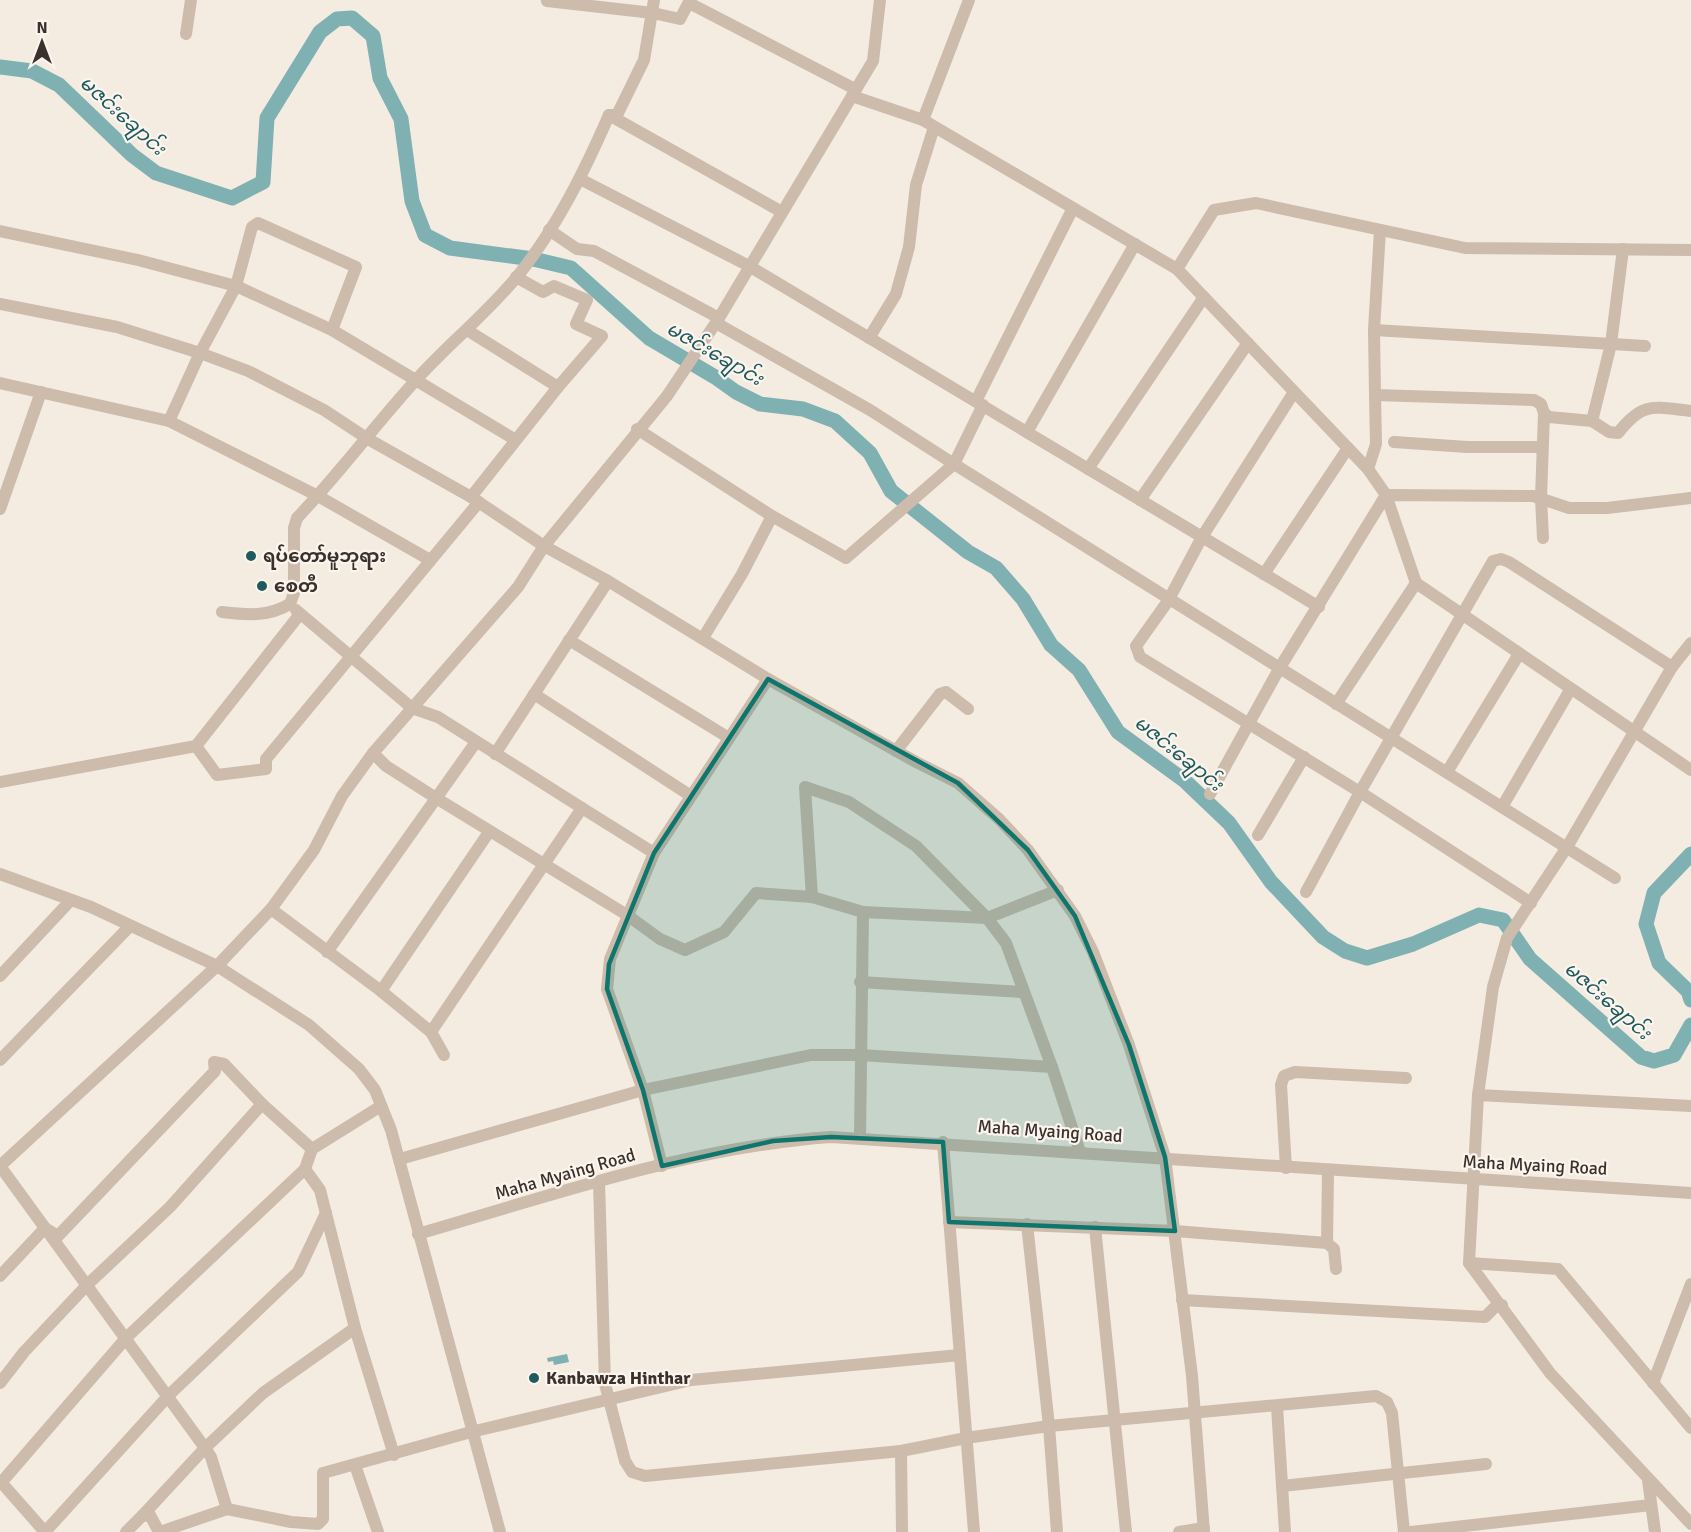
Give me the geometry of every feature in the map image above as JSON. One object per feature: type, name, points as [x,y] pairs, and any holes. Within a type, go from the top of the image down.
[{"type":"street","points":[[186,34],[191,0]]},
{"type":"street","points":[[609,115],[617,115],[644,60],[654,0]]},
{"type":"street","points":[[227,1509],[206,1448],[0,1166],[217,966],[271,909],[314,850],[342,796],[373,753],[518,587],[544,546],[637,429],[667,396],[717,321],[813,165],[873,61],[880,0]]},
{"type":"street","points":[[870,338],[896,294],[909,247],[916,185],[928,124],[969,0]]},
{"type":"street","points":[[546,1],[653,13],[680,19],[690,1],[853,93],[928,124],[1177,269],[1368,469],[1386,495],[1416,583],[1570,690],[1691,770]]},
{"type":"street","points":[[222,612],[261,615],[278,611],[290,604],[294,593],[295,523],[416,380],[518,275],[580,179],[609,115]]},
{"type":"street","points":[[609,115],[782,212]]},
{"type":"street","points":[[580,179],[749,266],[1319,607]]},
{"type":"street","points":[[1177,269],[1214,210],[1256,203],[1466,248],[1691,250]]},
{"type":"street","points":[[637,429],[772,516],[846,558],[954,464],[980,403],[1073,208]]},
{"type":"street","points":[[169,421],[200,353],[236,286],[252,227],[258,223],[356,267],[332,330]]},
{"type":"street","points":[[549,230],[577,249],[594,251],[870,410],[1168,601],[1615,878]]},
{"type":"street","points":[[1368,469],[1376,444],[1374,330],[1380,230]]},
{"type":"street","points":[[0,231],[138,260],[236,286],[332,330],[514,439]]},
{"type":"street","points":[[1027,432],[1135,244]]},
{"type":"street","points":[[1592,421],[1611,344],[1623,249]]},
{"type":"street","points":[[196,746],[217,775],[266,769],[266,759],[430,560],[475,500],[514,439],[602,336],[576,324],[587,300],[554,286],[543,292],[518,275]]},
{"type":"street","points":[[1088,469],[1204,297]]},
{"type":"street","points":[[0,304],[117,327],[200,353],[248,371],[315,405],[368,439],[475,500],[544,546],[608,581],[768,679],[958,783],[1028,850],[1076,916],[1093,952],[1130,1045],[1166,1157],[1196,1411],[1204,1530],[1179,1532]]},
{"type":"street","points":[[466,330],[558,387]]},
{"type":"street","points":[[1374,330],[1646,346]]},
{"type":"street","points":[[1140,501],[1248,343]]},
{"type":"street","points":[[0,383],[169,421],[318,496],[430,560]]},
{"type":"street","points":[[0,509],[41,392]]},
{"type":"street","points":[[1294,392],[1202,537],[1168,601],[1136,646],[1140,657],[1305,757],[1530,904]]},
{"type":"street","points":[[1375,395],[1534,400],[1541,404],[1544,413],[1541,447],[1544,538]]},
{"type":"street","points":[[1544,413],[1549,417],[1592,421],[1609,432],[1618,433],[1633,414],[1649,408],[1691,411]]},
{"type":"street","points":[[1394,442],[1467,447],[1541,447]]},
{"type":"street","points":[[1264,574],[1348,448]]},
{"type":"street","points":[[1386,495],[1533,496],[1569,508],[1607,508],[1691,498]]},
{"type":"street","points":[[1210,794],[1279,669],[1386,495]]},
{"type":"street","points":[[703,638],[742,574],[772,516]]},
{"type":"street","points":[[1306,892],[1360,792],[1493,561],[1501,559],[1672,668]]},
{"type":"street","points":[[495,754],[608,581]]},
{"type":"street","points":[[1336,704],[1416,583]]},
{"type":"street","points":[[290,604],[412,708],[438,717],[654,853]]},
{"type":"street","points":[[0,782],[196,746],[300,614]]},
{"type":"street","points":[[569,640],[729,738]]},
{"type":"street","points":[[1691,644],[1672,668],[1567,847],[1507,938],[1493,987],[1478,1095],[1469,1263],[1550,1373],[1691,1524]]},
{"type":"street","points":[[1447,772],[1519,654]]},
{"type":"street","points":[[662,1166],[643,1090],[607,989],[610,959],[654,853],[768,679]]},
{"type":"street","points":[[1502,807],[1570,690]]},
{"type":"street","points":[[896,751],[940,694],[946,693],[968,709]]},
{"type":"street","points":[[534,694],[691,796]]},
{"type":"street","points":[[327,952],[476,742]]},
{"type":"street","points":[[373,753],[386,766],[489,832],[627,915],[660,939],[685,950],[724,932],[756,893],[812,897],[862,912],[987,918],[1058,890]]},
{"type":"street","points":[[1258,835],[1305,757]]},
{"type":"street","points":[[812,897],[805,787],[849,802],[916,846],[987,918],[1006,943],[1022,992],[1052,1067],[1080,1152]]},
{"type":"street","points":[[431,1032],[582,808]]},
{"type":"street","points":[[381,991],[489,832]]},
{"type":"street","points":[[0,874],[71,900],[217,966],[317,1033],[359,1069],[375,1090],[400,1159],[418,1234],[500,1532]]},
{"type":"street","points":[[0,976],[71,900]]},
{"type":"street","points":[[271,909],[381,991],[431,1032],[444,1055]]},
{"type":"street","points":[[861,1138],[862,912]]},
{"type":"street","points":[[0,1060],[130,926]]},
{"type":"street","points":[[860,982],[1022,992]]},
{"type":"street","points":[[400,1159],[643,1090],[811,1055],[860,1055],[1052,1067]]},
{"type":"street","points":[[45,1228],[58,1236],[215,1071],[214,1062],[224,1064],[262,1104],[312,1149]]},
{"type":"street","points":[[1286,1168],[1281,1085],[1284,1076],[1295,1072],[1406,1078]]},
{"type":"street","points":[[1478,1095],[1691,1106]]},
{"type":"street","points":[[0,1383],[24,1352],[87,1285],[170,1207],[262,1104]]},
{"type":"street","points":[[326,1213],[298,1272],[167,1397],[45,1532],[0,1482],[126,1336],[305,1168],[312,1149],[381,1106]]},
{"type":"street","name":"Maha Myaing Road","points":[[418,1234],[662,1166],[773,1141],[831,1137],[944,1142],[1328,1171],[1691,1193]]},
{"type":"street","points":[[944,1142],[974,1532]]},
{"type":"street","points":[[305,1168],[320,1190],[355,1328],[394,1455]]},
{"type":"street","points":[[1327,1244],[1328,1171]]},
{"type":"street","points":[[599,1182],[605,1383],[626,1461],[632,1472],[645,1476],[901,1451],[966,1438],[1049,1426],[1196,1411],[1277,1407],[1376,1396],[1387,1402],[1392,1413],[1404,1532]]},
{"type":"street","points":[[949,1222],[1175,1231],[1327,1244],[1334,1249],[1336,1269]]},
{"type":"street","points":[[1027,1224],[1049,1426],[1057,1532]]},
{"type":"street","points":[[1095,1227],[1126,1532]]},
{"type":"street","points":[[0,1276],[45,1228]]},
{"type":"street","points":[[1469,1263],[1558,1269],[1691,1428]]},
{"type":"street","points":[[1653,1383],[1691,1284]]},
{"type":"street","points":[[1182,1300],[1485,1317],[1495,1307],[1502,1305]]},
{"type":"street","points":[[126,1532],[206,1448],[263,1393],[355,1328]]},
{"type":"street","points":[[142,1516],[150,1515],[159,1532],[227,1509],[291,1522],[318,1524],[324,1519],[321,1475],[471,1431],[691,1380],[960,1355]]},
{"type":"street","points":[[1277,1407],[1285,1532]]},
{"type":"street","points":[[901,1451],[902,1532]]},
{"type":"street","points":[[1282,1486],[1486,1464]]},
{"type":"street","points":[[355,1465],[378,1532]]},
{"type":"street","points":[[1648,1479],[1654,1531],[1668,1532]]},
{"type":"street","points":[[1410,1532],[1651,1505]]},
{"type":"highlighted area","points":[[768,679],[958,783],[999,819],[1028,850],[1075,916],[1129,1045],[1165,1157],[1175,1231],[949,1222],[943,1142],[831,1137],[773,1141],[662,1166],[643,1090],[607,989],[609,964],[654,853]]},
{"type":"water","points":[[567,1354],[569,1362],[554,1365],[553,1361],[548,1362],[547,1358]]},
{"type":"waterway","name":"မဇင်းချောင်း","points":[[0,67],[32,71],[59,85],[132,155],[156,173],[232,198],[263,182],[267,118],[320,32],[337,19],[352,18],[373,36],[380,78],[401,119],[412,201],[425,235],[450,248],[533,259],[571,268],[649,338],[736,392],[760,404],[803,409],[835,421],[870,453],[891,491],[968,552],[996,568],[1023,599],[1051,645],[1079,670],[1118,732],[1185,781],[1229,823],[1271,882],[1323,937],[1345,951],[1367,958],[1413,944],[1479,915],[1503,920],[1530,959],[1641,1057],[1654,1061],[1674,1055],[1691,1025]]},
{"type":"waterway","name":"မဇင်းချောင်း","points":[[1691,854],[1654,893],[1646,924],[1659,963],[1688,991],[1691,1000]]},
{"type":"place","name":"ရပ်တော်မူဘုရား","points":[[251,556]]},
{"type":"place","name":"စေတီ","points":[[262,586]]},
{"type":"place","name":"Kanbawza Hinthar","points":[[534,1378]]}]
